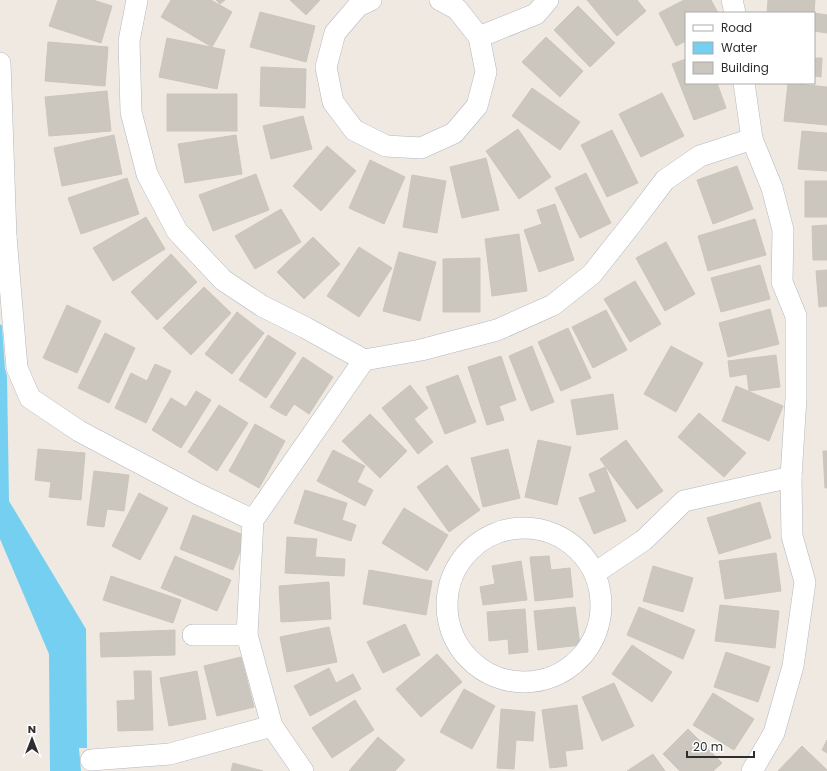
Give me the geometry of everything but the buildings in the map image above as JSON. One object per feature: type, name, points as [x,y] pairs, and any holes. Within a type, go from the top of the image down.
[{"type":"street","points":[[137,0],[129,41],[132,112],[147,174],[177,231],[223,280],[262,306],[364,360],[421,350],[497,330],[553,305],[592,274],[665,180],[700,156],[752,139]]},
{"type":"street","points":[[371,0],[358,6],[335,33],[326,67],[333,102],[354,130],[386,146],[422,148],[454,133],[477,106],[486,72],[479,37],[457,9],[440,0]]},
{"type":"street","points":[[479,37],[536,14],[548,0]]},
{"type":"street","points":[[732,0],[735,12]]},
{"type":"street","points":[[0,63],[3,240],[16,368],[30,398],[79,431],[196,494],[253,520]]},
{"type":"street","points":[[744,84],[752,139],[772,188],[783,230],[782,282],[796,316],[796,398],[791,477],[792,536],[805,582],[793,666],[774,733],[752,771]]},
{"type":"street","points":[[303,771],[272,726],[247,635],[253,520],[364,360]]},
{"type":"street","points":[[596,573],[644,540],[684,501],[791,477]]},
{"type":"street","points":[[515,528],[548,531],[576,547],[596,573],[603,604],[596,636],[578,662],[550,679],[517,683],[486,673],[462,652],[448,622],[448,590],[460,560],[484,538],[515,528]]},
{"type":"street","points":[[193,635],[247,635]]},
{"type":"street","points":[[91,760],[170,754],[272,726]]},
{"type":"water","points":[[0,324],[2,326],[5,369],[7,376],[9,501],[86,629],[87,748],[79,748],[81,771],[50,771],[49,654],[0,539]]}]
